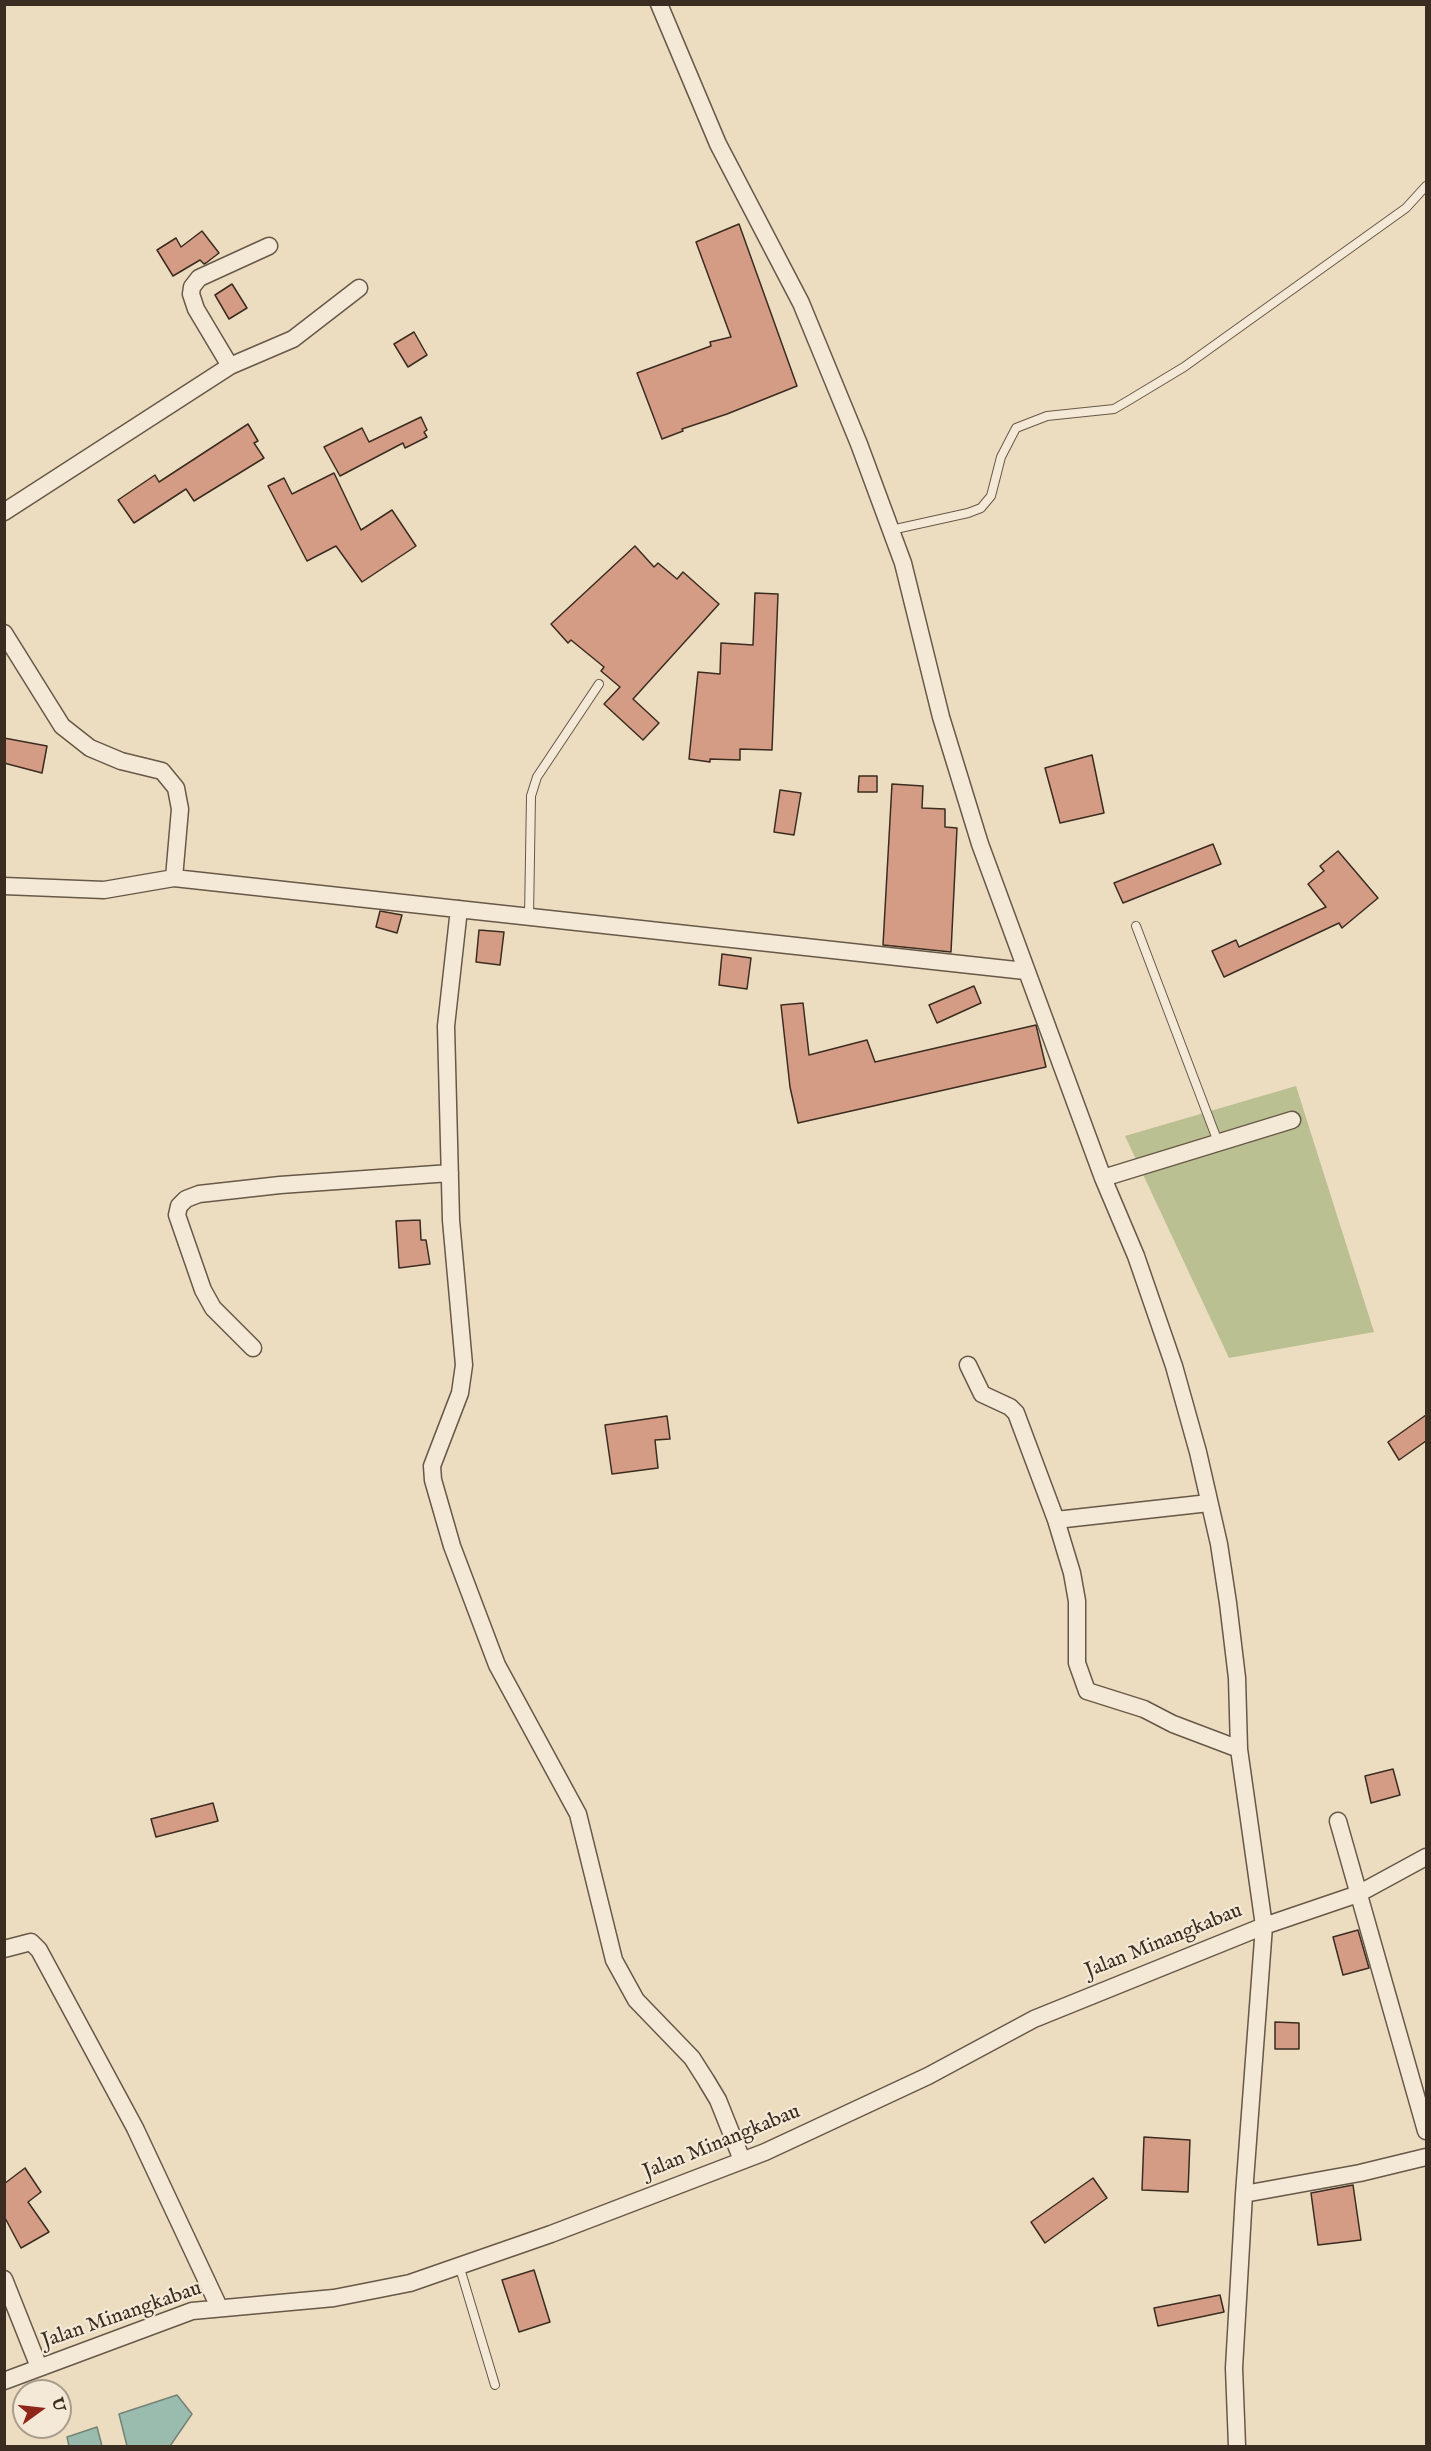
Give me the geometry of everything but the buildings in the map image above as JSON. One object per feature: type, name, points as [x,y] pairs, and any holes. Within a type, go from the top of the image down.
[{"type":"street","points":[[659,4],[718,144],[801,303],[859,444],[891,530],[903,563],[941,717],[980,844],[1103,1178],[1136,1256],[1174,1366],[1209,1503],[1224,1580],[1238,1678],[1239,1749],[1264,1926],[1244,2194],[1234,2368],[1236,2446]]},
{"type":"street","points":[[230,366],[196,309],[191,294],[192,287],[200,278],[269,246]]},
{"type":"street","points":[[4,512],[230,366],[293,339],[359,288]]},
{"type":"street","points":[[4,633],[51,712],[73,736],[101,753],[121,761],[155,768],[168,777],[176,788],[180,808],[174,878]]},
{"type":"street","points":[[4,886],[104,890],[174,878],[1025,971]]},
{"type":"street","points":[[459,909],[446,1026],[451,1220],[464,1365],[460,1393],[432,1466],[433,1480],[452,1546],[497,1665],[578,1814],[604,1924],[619,1970],[636,2000],[692,2058],[718,2100],[742,2160]]},
{"type":"street","points":[[1103,1178],[1292,1120]]},
{"type":"street","points":[[253,1348],[213,1308],[203,1290],[177,1215],[179,1206],[186,1199],[199,1194],[280,1185],[450,1173]]},
{"type":"street","points":[[968,1365],[982,1394],[1010,1407],[1016,1413],[1056,1520],[1072,1573],[1077,1601],[1077,1663],[1087,1691],[1144,1708],[1173,1724],[1239,1749]]},
{"type":"street","points":[[1056,1520],[1209,1503]]},
{"type":"street","points":[[1338,1821],[1426,2131]]},
{"type":"street","name":"Jalan Minangkabau","points":[[4,2381],[192,2311],[334,2298],[410,2283],[551,2234],[742,2160],[928,2076],[1034,2019],[1264,1926],[1358,1894],[1426,1857]]},
{"type":"street","points":[[4,1949],[31,1942],[39,1950],[135,2128],[219,2307]]},
{"type":"street","points":[[1244,2194],[1360,2173],[1426,2157]]},
{"type":"street","points":[[4,2279],[39,2367]]},
{"type":"lane","points":[[891,530],[981,508],[991,496],[1001,457],[1016,428],[1047,416],[1114,409],[1131,399],[1184,367],[1406,208],[1426,186]]},
{"type":"lane","points":[[529,917],[531,796],[537,777],[599,684]]},
{"type":"lane","points":[[1137,926],[1218,1142]]},
{"type":"lane","points":[[459,2265],[495,2385]]},
{"type":"green space","points":[[1296,1086],[1374,1332],[1229,1358],[1125,1136]]},
{"type":"shaded area","points":[[177,2395],[192,2414],[170,2446],[127,2446],[119,2414]]},
{"type":"shaded area","points":[[97,2427],[102,2446],[69,2446],[67,2439],[72,2439],[72,2435]]}]
